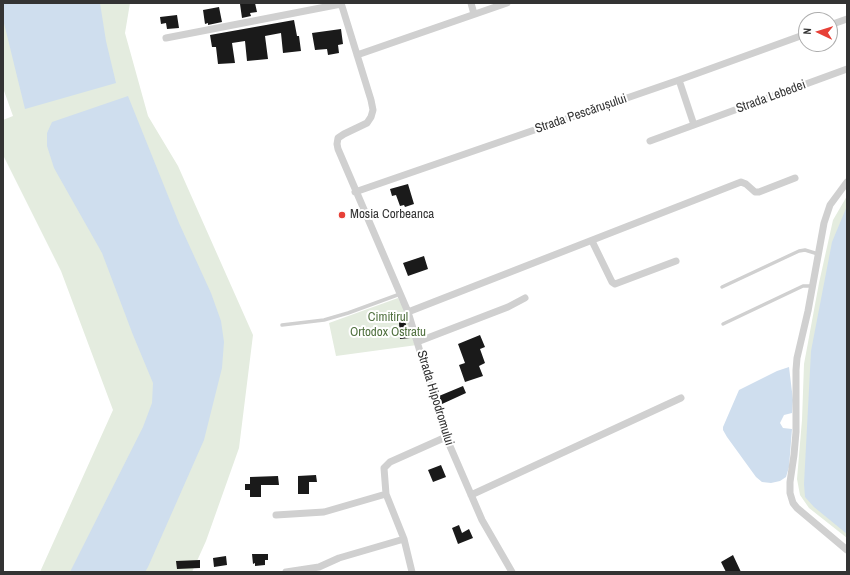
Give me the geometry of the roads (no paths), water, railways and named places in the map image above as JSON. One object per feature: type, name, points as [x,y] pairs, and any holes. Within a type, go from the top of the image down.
[{"type":"street","points":[[166,38],[341,3],[357,55],[507,3]]},
{"type":"street","points":[[471,3],[474,14]]},
{"type":"street","name":"Strada Pescărușului","points":[[355,192],[679,80],[798,37]]},
{"type":"street","name":"Strada Hipodromului","points":[[357,55],[371,100],[371,117],[367,122],[338,138],[337,144],[355,192],[408,312],[446,437],[482,520],[512,572]]},
{"type":"street","name":"Strada Lebedei","points":[[650,141],[847,69]]},
{"type":"street","points":[[679,80],[694,125]]},
{"type":"street","points":[[408,312],[741,182],[746,184],[755,192],[759,192],[794,178]]},
{"type":"street","points":[[847,182],[830,206],[824,223],[797,358],[796,432],[790,482],[790,493],[793,503],[797,508],[847,550]]},
{"type":"street","points":[[592,241],[612,282],[615,284],[676,261]]},
{"type":"street","points":[[417,342],[508,307],[525,298]]},
{"type":"street","points":[[471,495],[681,398]]},
{"type":"street","points":[[412,572],[404,539],[386,494],[384,468],[390,462],[446,437]]},
{"type":"street","points":[[276,515],[324,512],[386,494]]},
{"type":"street","points":[[286,572],[319,567],[339,558],[404,539]]},
{"type":"lane","points":[[722,287],[799,251],[805,250],[818,254]]},
{"type":"lane","points":[[723,324],[803,286],[812,286]]},
{"type":"lane","points":[[282,325],[324,320],[400,294]]},
{"type":"water","points":[[3,3],[100,3],[106,41],[116,83],[25,109],[3,19]]},
{"type":"water","points":[[128,96],[179,223],[211,293],[221,321],[224,342],[222,368],[204,440],[145,572],[70,572],[143,427],[152,403],[153,383],[102,253],[54,168],[47,146],[47,133],[52,122]]},
{"type":"water","points":[[847,206],[847,534],[814,507],[805,497],[804,484],[811,351],[832,242]]},
{"type":"water","points":[[789,367],[793,400],[792,413],[784,415],[780,423],[783,428],[792,429],[789,467],[786,477],[780,481],[771,483],[762,482],[756,477],[727,437],[723,427],[739,390],[777,371]]},
{"type":"place","name":"Mosia Corbeanca","points":[[342,215]]},
{"type":"park label","name":"Cimitirul Ortodox Ostratu","points":[[388,326]]}]
